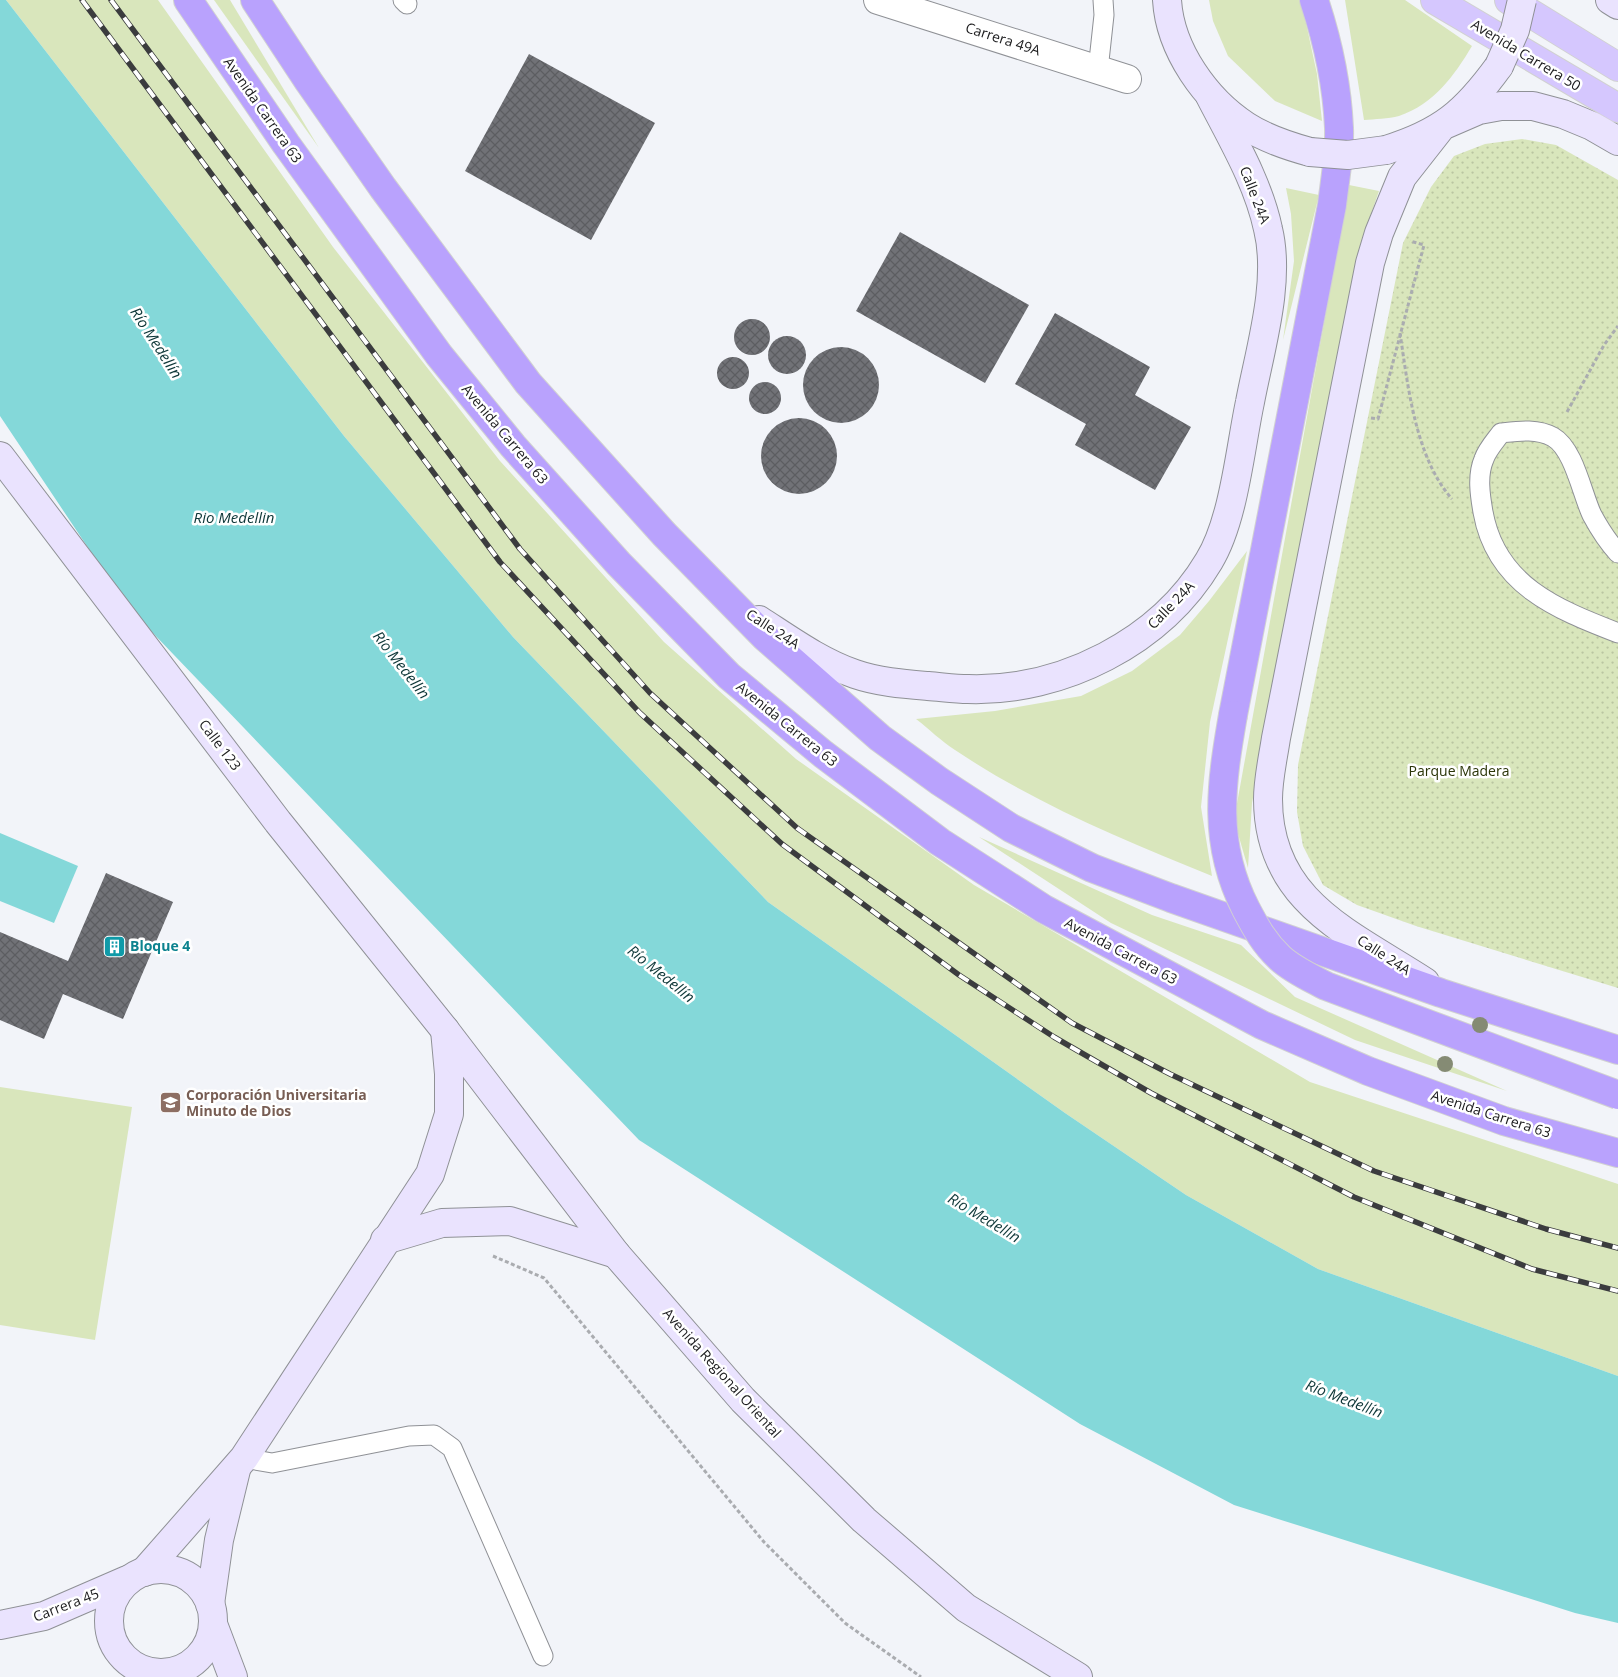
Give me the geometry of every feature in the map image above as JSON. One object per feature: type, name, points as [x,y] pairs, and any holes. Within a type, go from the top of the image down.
[{"type":"highway","name":"Avenida Carrera 63","points":[[188,0],[286,144],[439,355],[513,446],[619,564],[729,676],[823,754],[940,842],[1044,910],[1262,1025],[1368,1071],[1504,1121],[1618,1153]]},
{"type":"highway","points":[[254,0],[383,188],[528,383],[664,534],[732,603],[818,686],[880,738],[939,781],[1011,828],[1092,868],[1154,892],[1441,993],[1618,1050]]},
{"type":"highway","points":[[1314,0],[1328,44],[1336,87],[1339,130],[1337,165],[1332,205],[1233,715],[1223,776],[1221,822],[1227,861],[1241,900],[1262,939],[1282,960],[1326,986],[1618,1095]]},
{"type":"main road","points":[[1167,0],[1176,37],[1190,68],[1210,96],[1246,126],[1276,142],[1310,152],[1348,155],[1386,150],[1411,142],[1479,110],[1501,106],[1533,106],[1570,117],[1618,141]]},
{"type":"main road","name":"Avenida Carrera 50","points":[[1435,0],[1618,108]]},
{"type":"main road","points":[[1509,0],[1618,67]]},
{"type":"main road","points":[[1442,126],[1475,99],[1499,66],[1515,30],[1522,0]]},
{"type":"main road","points":[[1610,0],[1618,5]]},
{"type":"main road","name":"Calle 24A","points":[[732,603],[814,656],[856,674],[904,684],[970,690],[1016,686],[1057,677],[1109,656],[1147,631],[1186,594],[1210,560],[1227,519],[1264,330],[1272,276],[1269,231],[1260,201],[1210,96]]},
{"type":"main road","name":"Calle 24A","points":[[1441,993],[1333,922],[1303,898],[1292,884],[1278,858],[1270,827],[1268,797],[1276,738],[1370,263],[1382,224],[1402,177],[1442,126]]},
{"type":"main road","name":"Calle 123","points":[[0,456],[278,822],[446,1030]]},
{"type":"main road","points":[[241,1462],[219,1540],[210,1640],[202,1655],[189,1666],[161,1676],[142,1670],[128,1662],[117,1650],[110,1635],[108,1618],[112,1603],[119,1589],[137,1575],[241,1462],[430,1174],[449,1114],[446,1030]]},
{"type":"main road","name":"Avenida Regional Oriental","points":[[446,1030],[616,1254],[743,1400],[864,1520],[966,1608],[1078,1677]]},
{"type":"main road","points":[[386,1240],[442,1223],[510,1221],[616,1254]]},
{"type":"main road","points":[[137,1575],[160,1568],[176,1571],[191,1578],[203,1589],[232,1677]]},
{"type":"main road","name":"Carrera 45","points":[[0,1625],[44,1616],[137,1575]]},
{"type":"street","name":"Carrera 49A","points":[[878,0],[1128,79]]},
{"type":"lane","points":[[1098,70],[1104,15],[1103,0]]},
{"type":"lane","points":[[1618,553],[1609,543],[1592,514],[1575,469],[1565,450],[1554,437],[1526,429],[1501,433],[1484,459],[1479,491],[1485,524],[1499,557],[1515,578],[1542,599],[1582,619],[1618,633]]},
{"type":"lane","points":[[241,1462],[272,1463],[409,1436],[434,1435],[452,1448],[543,1656]]},
{"type":"path","points":[[1370,417],[1378,419],[1424,245],[1406,240]]},
{"type":"path","points":[[1554,437],[1604,344],[1618,326]]},
{"type":"path","points":[[1400,330],[1410,394],[1427,458],[1451,497],[1485,524]]},
{"type":"path","points":[[486,1256],[496,1256],[544,1278],[764,1542],[845,1623],[921,1677]]},
{"type":"green space","points":[[6,0],[158,0],[333,247],[500,461],[664,642],[796,759],[974,885],[1310,1082],[1618,1184],[1618,1376],[1318,1269],[1186,1195],[1065,1113],[768,902],[513,637],[344,436]]},
{"type":"green space","points":[[214,0],[230,0],[319,148]]},
{"type":"green space","points":[[1209,0],[1301,0],[1317,74],[1322,121],[1275,101],[1228,56],[1213,21]]},
{"type":"green space","points":[[1345,0],[1405,0],[1472,46],[1442,88],[1423,104],[1399,116],[1364,120]]},
{"type":"green space","name":"Parque Madera","points":[[1522,139],[1556,145],[1618,180],[1618,988],[1416,926],[1357,905],[1323,885],[1303,846],[1297,812],[1298,765],[1403,243],[1431,187],[1454,156],[1485,144]]},
{"type":"green space","points":[[1349,185],[1379,191],[1360,246],[1252,803],[1248,868],[1234,820]]},
{"type":"green space","points":[[1286,188],[1319,195],[1283,340],[1294,261],[1291,214]]},
{"type":"green space","points":[[1247,551],[1210,722],[1201,807],[1212,876],[1145,849],[1048,804],[985,769],[950,746],[916,719],[995,711],[1081,696],[1132,671],[1180,635]]},
{"type":"green space","points":[[979,837],[1152,915],[1241,945],[1295,997],[1507,1091],[1355,1040],[1111,923]]},
{"type":"green space","points":[[0,1087],[132,1107],[95,1340],[0,1325]]},
{"type":"water","name":"Rio Medellin","points":[[0,0],[6,0],[344,436],[513,637],[768,902],[1065,1113],[1186,1195],[1318,1269],[1618,1376],[1618,1623],[1575,1613],[1234,1505],[1080,1424],[639,1140],[127,606],[0,416]]},
{"type":"water","points":[[0,833],[78,866],[54,923],[0,901]]},
{"type":"building","points":[[529,54],[655,123],[591,240],[465,171]]},
{"type":"building","points":[[900,232],[1029,305],[985,383],[856,311]]},
{"type":"building","points":[[1055,313],[1150,367],[1135,395],[1191,427],[1155,490],[1075,445],[1086,424],[1015,384]]},
{"type":"building","points":[[752,319],[759,320],[765,324],[769,330],[769,344],[765,350],[759,354],[752,355],[745,354],[739,350],[735,344],[734,337],[735,330],[739,324],[745,320]]},
{"type":"building","points":[[787,336],[800,342],[806,355],[800,368],[787,374],[774,368],[768,355],[774,342]]},
{"type":"building","points":[[841,347],[856,350],[868,358],[876,370],[879,385],[876,400],[868,412],[856,420],[841,423],[826,420],[814,412],[806,400],[803,385],[806,370],[814,358],[826,350]]},
{"type":"building","points":[[733,357],[739,358],[744,362],[748,367],[748,379],[744,384],[739,388],[733,389],[727,388],[722,384],[718,379],[717,373],[718,367],[722,362],[727,358]]},
{"type":"building","points":[[765,382],[771,383],[776,387],[780,392],[780,404],[776,409],[771,413],[765,414],[759,413],[754,409],[750,404],[749,398],[750,392],[754,387],[759,383]]},
{"type":"building","points":[[799,418],[814,421],[826,429],[834,441],[837,456],[834,471],[826,483],[814,491],[799,494],[784,491],[772,483],[764,471],[761,456],[764,441],[772,429],[784,421]]},
{"type":"building","name":"Bloque 4","points":[[106,873],[173,902],[123,1019],[63,994],[44,1039],[0,1020],[0,932],[68,961]]},
{"type":"railway","points":[[82,0],[500,562],[640,713],[782,844],[959,975],[1054,1037],[1151,1093],[1354,1197],[1532,1269],[1618,1291]]},
{"type":"railway","points":[[111,0],[520,549],[650,693],[797,828],[1072,1023],[1170,1074],[1374,1171],[1546,1229],[1618,1248]]},
{"type":"place","name":"Bloque 4","points":[[114,946]]},
{"type":"place","name":"Corporación Universitaria Minuto de Dios","points":[[170,1103]]},
{"type":"water label","name":"Río Medellín","points":[[156,343]]},
{"type":"water label","name":"Río Medellín","points":[[401,665]]},
{"type":"water label","name":"Río Medellín","points":[[661,974]]},
{"type":"water label","name":"Río Medellín","points":[[984,1218]]},
{"type":"water label","name":"Río Medellín","points":[[1344,1399]]}]
